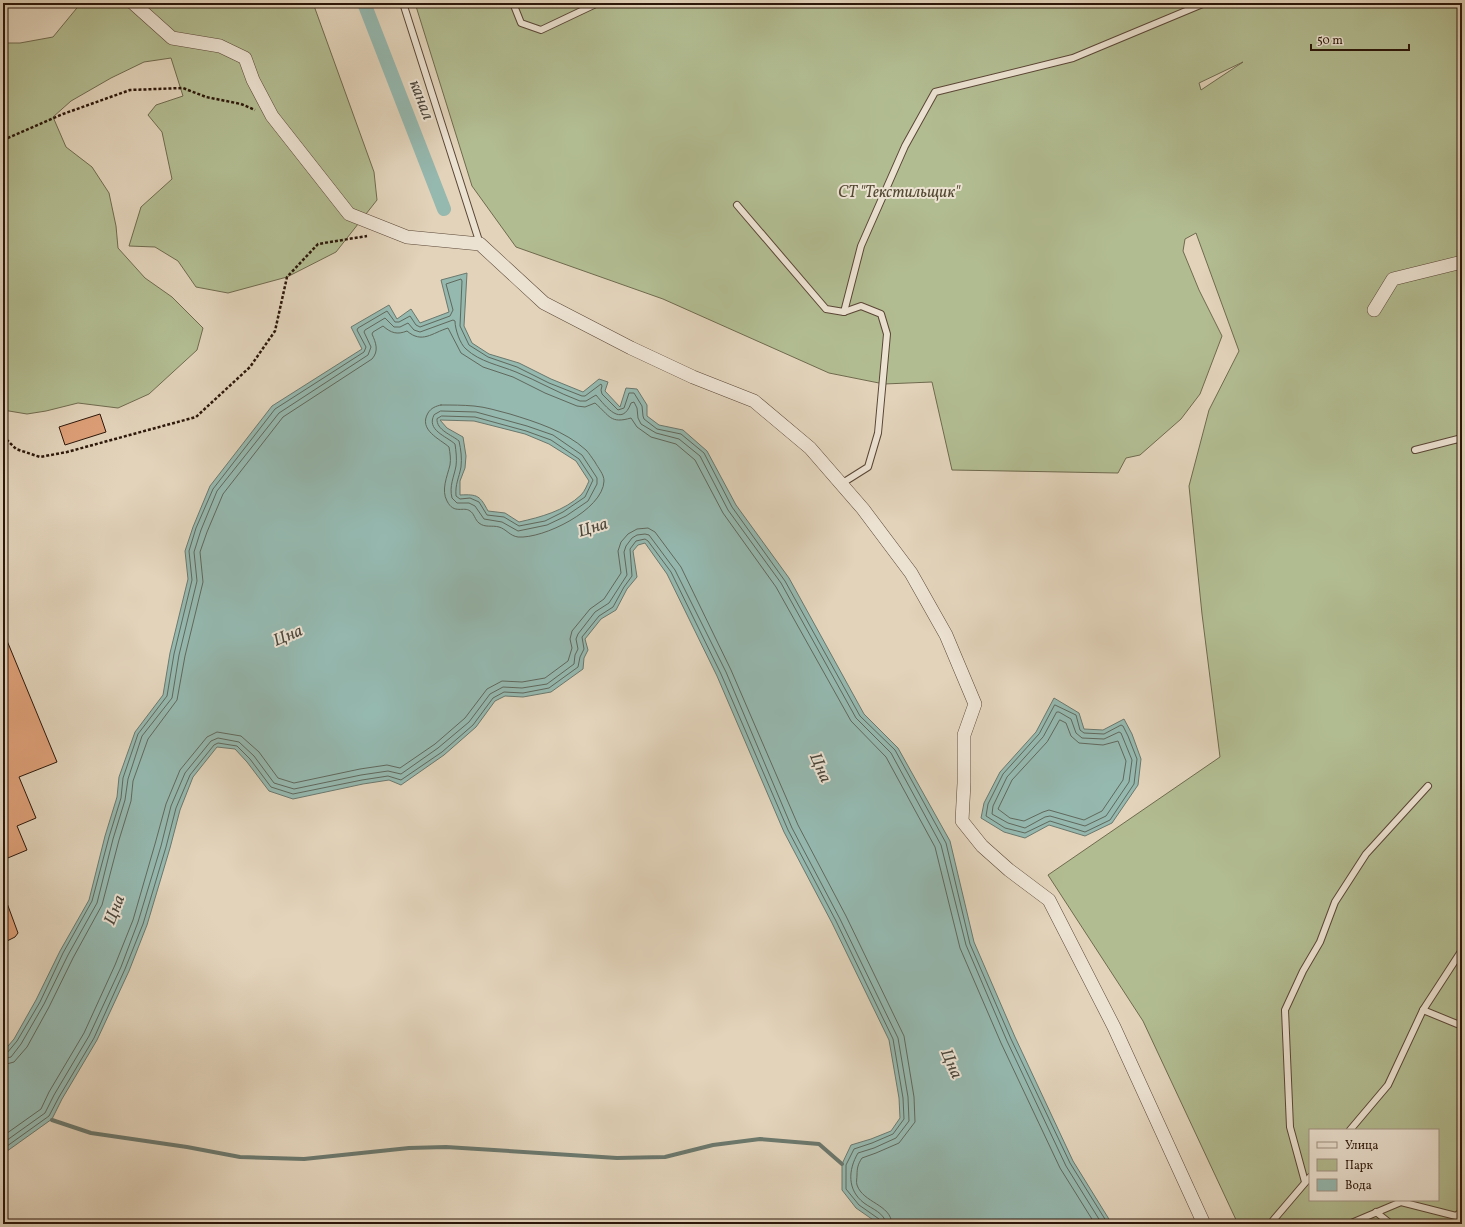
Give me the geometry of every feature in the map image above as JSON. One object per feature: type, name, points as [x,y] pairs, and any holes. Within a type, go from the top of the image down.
[{"type":"street","points":[[133,3],[172,38],[220,46],[245,58],[253,80],[272,116],[349,214],[407,237],[480,244],[544,303],[631,348],[693,377],[754,401],[810,448],[863,509],[911,573],[946,635],[975,704],[964,735],[962,821],[982,846],[1009,870],[1049,900],[1114,1027],[1204,1224]]},
{"type":"street","points":[[1374,310],[1393,279],[1462,262]]},
{"type":"lane","points":[[403,3],[480,244]]},
{"type":"lane","points":[[513,3],[521,23],[541,30],[598,3]]},
{"type":"lane","points":[[844,312],[861,246],[905,146],[935,92],[1073,58],[1205,3]]},
{"type":"lane","points":[[737,205],[826,309],[844,312],[861,306],[881,314],[887,334],[878,433],[868,467],[841,484]]},
{"type":"lane","points":[[1415,450],[1462,438]]},
{"type":"lane","points":[[1305,1182],[1290,1127],[1285,1010],[1320,942],[1335,902],[1366,854],[1428,786]]},
{"type":"lane","points":[[1351,1129],[1388,1085],[1423,1010],[1462,950]]},
{"type":"lane","points":[[1423,1010],[1462,1026]]},
{"type":"lane","points":[[1270,1224],[1309,1178]]},
{"type":"lane","points":[[1348,1224],[1401,1202],[1456,1216],[1462,1211]]},
{"type":"lane","points":[[1376,1212],[1391,1224]]},
{"type":"path","points":[[3,140],[63,114],[130,90],[183,88],[206,97],[241,104],[272,116]]},
{"type":"path","points":[[3,436],[16,449],[40,458],[196,417],[250,367],[275,332],[287,277],[318,244],[371,235]]},
{"type":"green space","points":[[81,3],[313,3],[374,172],[377,200],[336,252],[287,277],[228,293],[196,287],[178,261],[155,247],[129,246],[141,207],[172,179],[162,132],[148,115],[156,105],[183,96],[171,58],[144,62],[111,78],[71,101],[53,117],[66,147],[92,167],[109,193],[116,226],[118,248],[145,278],[172,297],[203,328],[197,350],[149,394],[118,408],[78,403],[27,414],[3,410],[3,43],[20,43],[53,37]]},
{"type":"green space","name":"СТ \"Текстильщик\"","points":[[415,3],[1462,3],[1462,1224],[1238,1224],[1143,1021],[1048,875],[1220,757],[1202,614],[1189,486],[1209,410],[1239,351],[1196,233],[1185,239],[1183,251],[1199,290],[1222,336],[1200,394],[1181,419],[1140,455],[1126,458],[1118,473],[952,470],[932,382],[884,384],[829,373],[663,299],[516,247],[472,186]],"holes":[[[1243,62],[1201,90],[1199,83]]]},
{"type":"water","name":"Цна","points":[[467,273],[464,326],[472,343],[489,354],[519,363],[551,379],[583,392],[599,379],[608,382],[605,391],[620,407],[626,388],[637,389],[647,405],[647,416],[659,425],[683,430],[707,451],[736,505],[789,578],[864,714],[898,748],[950,841],[974,942],[1015,1037],[1073,1161],[1112,1224],[879,1224],[856,1208],[842,1190],[842,1164],[851,1145],[891,1131],[900,1118],[899,1098],[889,1040],[832,923],[784,832],[717,676],[667,574],[645,543],[638,545],[633,551],[637,577],[627,589],[616,610],[601,619],[585,639],[588,650],[584,658],[583,669],[551,692],[523,697],[505,696],[495,701],[476,727],[444,755],[401,785],[389,780],[293,799],[269,791],[235,749],[217,747],[193,777],[180,810],[147,925],[129,971],[97,1040],[62,1099],[52,1119],[3,1154],[3,1052],[14,1039],[36,1000],[60,951],[89,900],[105,836],[117,797],[119,777],[135,732],[163,695],[170,653],[188,579],[185,551],[210,486],[272,406],[362,349],[351,327],[389,305],[397,319],[411,309],[420,323],[449,312],[441,280]],"holes":[[[440,420],[474,421],[525,434],[549,444],[576,461],[589,481],[584,492],[574,501],[560,509],[519,522],[505,513],[488,511],[478,497],[471,495],[460,495],[460,481],[465,468],[466,456],[463,437],[447,428]]]},
{"type":"water","points":[[1054,698],[1079,713],[1084,729],[1103,730],[1124,719],[1132,734],[1141,759],[1138,785],[1112,823],[1085,836],[1049,825],[1025,838],[1004,832],[981,818],[984,803],[1000,772],[1036,732]]},
{"type":"building","points":[[100,414],[106,432],[65,445],[59,427]]},
{"type":"building","points":[[3,631],[57,762],[19,777],[36,818],[17,826],[27,850],[3,860]]},
{"type":"building","points":[[3,895],[18,933],[15,937],[3,943]]},
{"type":"waterway","name":"канал","points":[[364,3],[444,209]]},
{"type":"waterway","points":[[52,1120],[91,1133],[187,1147],[240,1157],[304,1159],[409,1148],[446,1147],[617,1158],[665,1157],[713,1145],[760,1139],[819,1144],[842,1164]]}]
